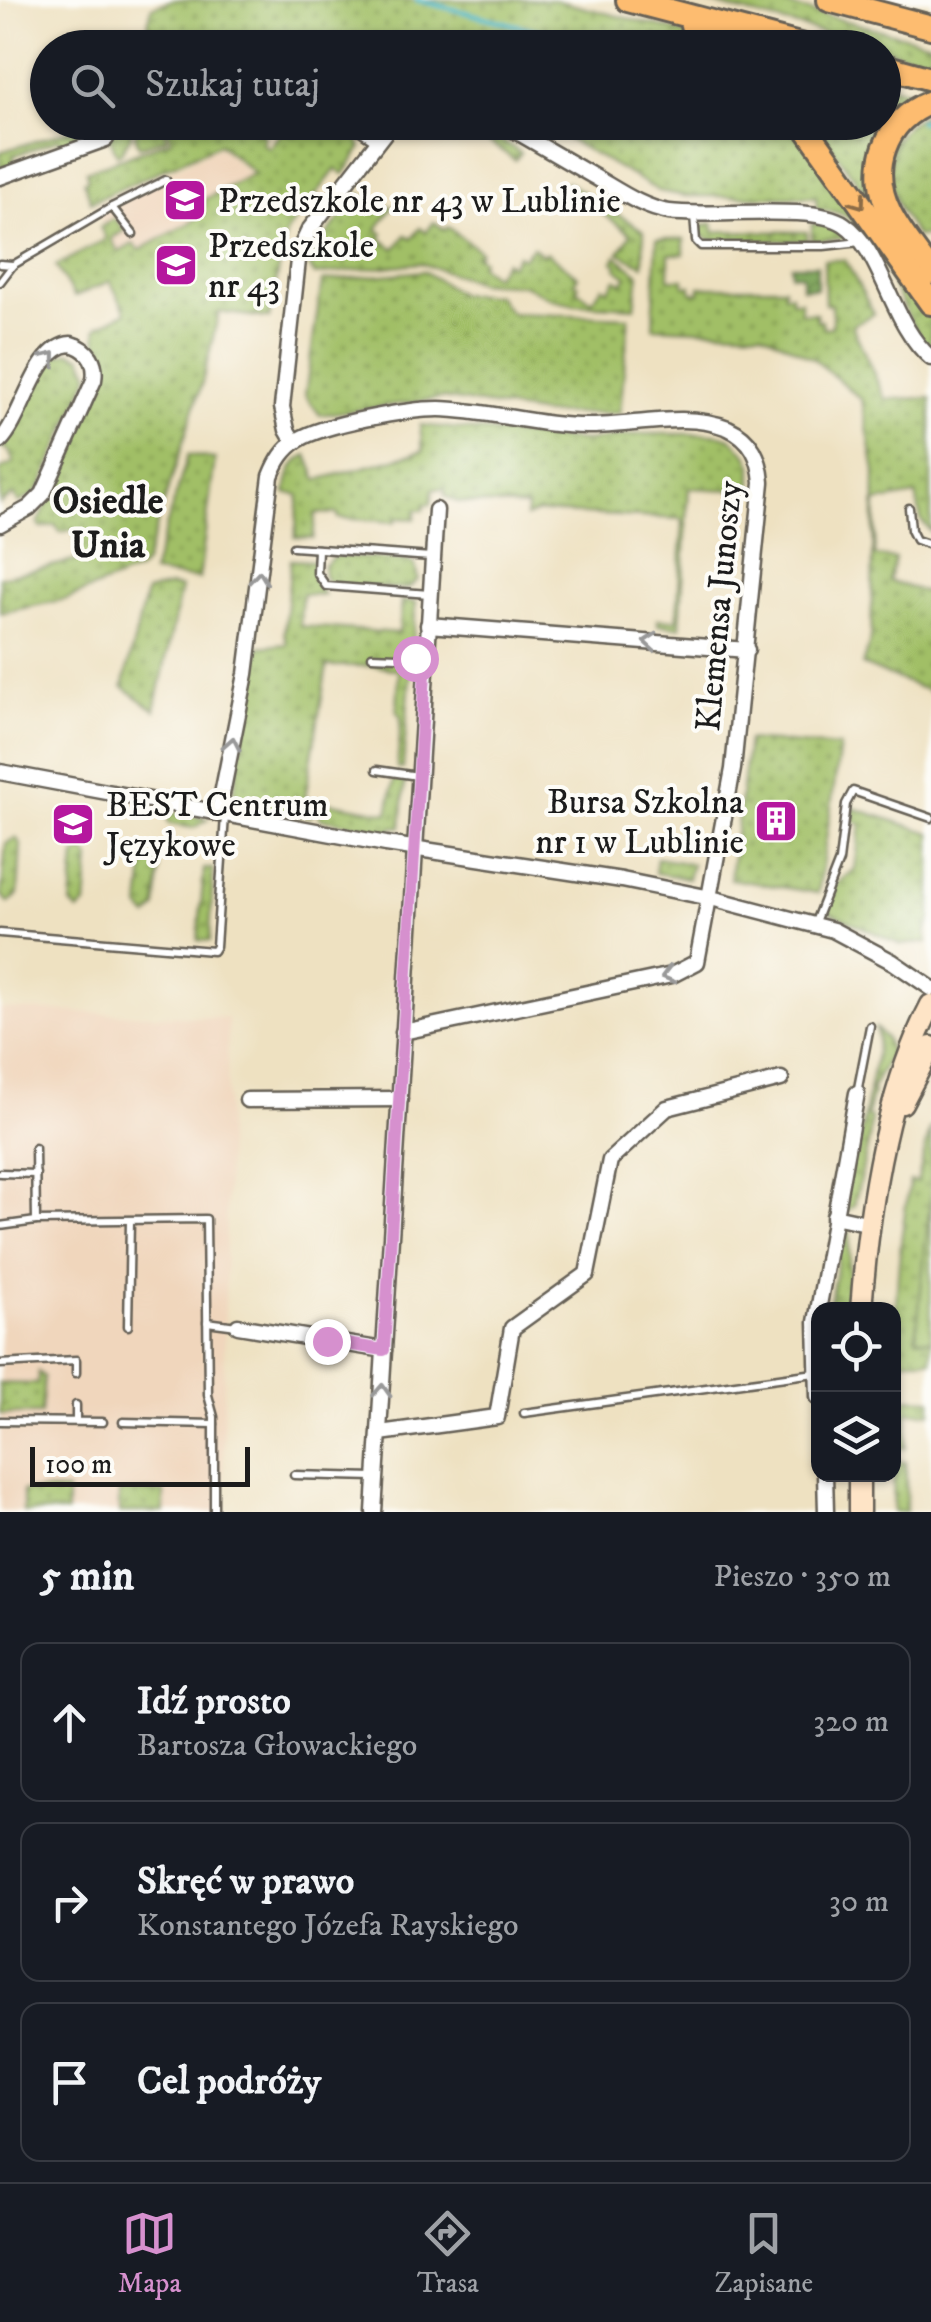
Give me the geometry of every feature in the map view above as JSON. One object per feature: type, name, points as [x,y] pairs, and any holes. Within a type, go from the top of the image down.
[{"type":"main road","points":[[628,0],[742,30]]},
{"type":"main road","points":[[829,0],[931,28]]},
{"type":"main road","points":[[662,9],[697,30]]},
{"type":"main road","points":[[901,71],[931,79]]},
{"type":"main road","points":[[901,121],[931,102]]},
{"type":"main road","points":[[815,140],[931,303]]},
{"type":"main road","points":[[888,140],[880,168],[881,188],[890,212],[927,257]]},
{"type":"main road","points":[[862,1302],[870,1224],[903,1068],[931,1005]]},
{"type":"main road","points":[[892,1116],[904,1101],[931,1046]]},
{"type":"main road","points":[[859,1512],[860,1482]]},
{"type":"street","points":[[0,177],[103,140]]},
{"type":"street","points":[[222,814],[246,674],[271,476],[281,455],[294,442],[282,406],[300,251],[310,230],[379,140]]},
{"type":"street","points":[[531,140],[638,201],[668,212],[816,216],[842,222],[860,242],[909,335],[931,358]]},
{"type":"street","points":[[0,441],[10,430],[54,349],[72,344],[89,354],[95,368],[94,380],[43,494],[29,508],[0,524]]},
{"type":"street","name":"Klemensa Junoszy","points":[[294,442],[320,430],[428,410],[454,410],[552,425],[684,421],[726,428],[758,456],[761,474],[747,650],[733,770],[697,962],[672,975],[404,1032]]},
{"type":"street","points":[[374,1512],[436,510]]},
{"type":"street","points":[[428,625],[747,650]]},
{"type":"street","points":[[0,772],[711,898],[815,924],[857,941],[931,988]]},
{"type":"street","points":[[380,1433],[497,1417],[512,1328],[586,1274],[610,1160],[667,1108],[781,1078]]},
{"type":"street","points":[[819,1302],[857,1093]]},
{"type":"street","points":[[247,1100],[400,1098]]},
{"type":"street","points":[[834,1216],[870,1224]]},
{"type":"street","points":[[238,1326],[384,1350]]},
{"type":"street","points":[[824,1482],[826,1512]]},
{"type":"lane","points":[[0,282],[13,266],[166,180]]},
{"type":"lane","points":[[112,207],[133,234]]},
{"type":"lane","points":[[694,214],[694,231],[701,246],[824,246],[860,242]]},
{"type":"lane","points":[[0,264],[13,266]]},
{"type":"lane","points":[[910,508],[911,530],[916,540],[931,545]]},
{"type":"lane","points":[[293,548],[432,558]]},
{"type":"lane","points":[[318,549],[317,572],[326,586],[429,594]]},
{"type":"lane","points":[[372,656],[426,658]]},
{"type":"lane","points":[[378,770],[418,776]]},
{"type":"lane","points":[[815,924],[838,861],[846,804],[853,792],[931,818]]},
{"type":"lane","points":[[0,933],[213,950],[222,814]]},
{"type":"lane","points":[[857,1093],[870,1026]]},
{"type":"lane","points":[[36,1148],[36,1221]]},
{"type":"lane","points":[[0,1173],[36,1174]]},
{"type":"lane","points":[[0,1226],[36,1221],[206,1218],[214,1512]]},
{"type":"lane","points":[[128,1326],[130,1221]]},
{"type":"lane","points":[[206,1322],[238,1326]]},
{"type":"lane","points":[[0,1364],[76,1360],[76,1373]]},
{"type":"lane","points":[[524,1413],[811,1374]]},
{"type":"lane","points":[[76,1405],[76,1421]]},
{"type":"lane","points":[[0,1420],[103,1422]]},
{"type":"lane","points":[[123,1422],[214,1424]]},
{"type":"lane","points":[[294,1476],[377,1477]]},
{"type":"shaded area","name":"Przedszkole nr 43","points":[[219,147],[263,186],[166,346],[95,208]]},
{"type":"shaded area","points":[[0,1009],[228,1018],[223,1512],[0,1512]]},
{"type":"green space","points":[[173,0],[554,0],[674,30],[150,30],[152,7]]},
{"type":"green space","points":[[697,0],[766,0],[881,30],[812,30]]},
{"type":"green space","points":[[901,35],[931,43],[931,61],[901,53]]},
{"type":"green space","points":[[901,89],[925,95],[901,109]]},
{"type":"green space","points":[[931,109],[931,235],[917,237],[896,200],[891,174],[894,147],[901,140],[902,130]]},
{"type":"green space","points":[[38,140],[56,140],[13,156],[16,165],[0,169],[0,152]]},
{"type":"green space","points":[[59,140],[84,140],[63,148]]},
{"type":"green space","points":[[111,140],[128,140],[121,153],[117,155]]},
{"type":"green space","points":[[137,140],[161,140],[139,147]]},
{"type":"green space","points":[[172,140],[264,140],[269,148],[275,140],[357,140],[361,149],[344,174],[336,169],[286,233],[269,318],[219,312],[202,383],[145,563],[139,570],[67,599],[0,613],[0,577],[79,560],[75,529],[60,532],[55,525],[41,528],[38,524],[104,375],[97,327],[126,312],[110,281],[74,297],[56,266],[106,239],[100,227],[114,218],[125,230],[111,239],[119,252],[133,244],[140,250],[196,219],[190,207],[254,173],[219,144],[91,202],[84,181],[88,179],[86,171]]},
{"type":"green space","points":[[487,140],[500,140],[521,153],[515,160]]},
{"type":"green space","points":[[569,140],[806,140],[931,317],[931,350],[909,319],[881,259],[859,227],[840,213],[817,210],[816,197],[685,196],[659,191]]},
{"type":"green space","points":[[826,140],[894,140],[882,216]]},
{"type":"green space","points":[[567,182],[644,231],[643,265],[619,253],[631,234],[564,186]]},
{"type":"green space","points":[[359,193],[376,204],[393,207],[377,229],[383,234],[380,238],[395,249],[406,235],[412,239],[420,228],[426,232],[434,222],[445,230],[448,227],[480,251],[479,265],[494,276],[505,261],[511,265],[518,255],[523,258],[532,247],[543,255],[546,252],[578,276],[574,282],[579,285],[576,289],[592,301],[603,286],[608,290],[616,279],[622,283],[627,277],[616,268],[616,256],[639,274],[635,307],[575,304],[552,299],[525,285],[477,282],[420,263],[315,275],[309,266],[312,255]]},
{"type":"green space","points":[[713,223],[714,231],[807,232],[807,241],[710,240],[700,234],[700,226]]},
{"type":"green space","points":[[812,224],[832,224],[845,232],[846,238],[812,241]]},
{"type":"green space","points":[[657,239],[684,239],[684,254],[669,254],[669,279],[684,279],[684,286],[691,286],[691,292],[700,293],[700,287],[784,287],[784,294],[791,294],[791,301],[801,301],[801,313],[816,313],[823,328],[832,327],[832,304],[825,304],[824,260],[845,260],[874,314],[852,325],[885,399],[931,398],[931,532],[921,520],[916,495],[876,502],[875,556],[895,559],[889,581],[931,594],[931,692],[862,665],[871,638],[875,472],[862,400],[814,359],[762,332],[653,327]]},
{"type":"green space","points":[[791,265],[817,265],[817,288],[802,288],[802,275],[791,274]]},
{"type":"green space","points":[[424,271],[460,294],[496,295],[511,313],[629,317],[620,413],[544,414],[442,398],[320,415],[305,395],[322,281]]},
{"type":"green space","points":[[70,352],[82,357],[90,374],[42,484],[19,503],[13,495],[0,504],[0,470],[14,463],[9,451],[2,447],[50,358]]},
{"type":"green space","points":[[420,425],[586,441],[640,434],[718,434],[731,438],[748,456],[752,491],[689,488],[680,627],[658,625],[658,619],[677,620],[683,519],[538,512],[526,517],[527,507],[458,502],[445,496],[445,489],[433,489],[431,504],[416,510],[415,519],[396,518],[395,522],[316,513],[313,538],[295,537],[299,495],[286,493],[297,462],[307,455],[317,480],[423,451]]},
{"type":"green space","points":[[188,455],[215,459],[199,579],[152,573]]},
{"type":"green space","points":[[335,556],[408,561],[415,565],[418,579],[408,589],[332,585],[324,577],[323,566]]},
{"type":"green space","points":[[291,560],[314,561],[313,579],[324,595],[302,594],[300,626],[399,633],[402,601],[416,602],[403,769],[397,768],[399,670],[327,666],[305,798],[388,813],[394,779],[405,781],[401,827],[392,827],[390,832],[319,818],[319,809],[314,809],[311,817],[238,803],[233,797],[259,647],[287,644],[284,633]]},
{"type":"green space","points":[[170,586],[181,588],[155,710],[123,687],[146,592]]},
{"type":"green space","points":[[748,740],[840,747],[818,893],[730,879]]},
{"type":"green space","points":[[854,808],[931,833],[928,942],[901,945],[829,912],[831,891],[855,869],[861,824],[851,819]]},
{"type":"green space","points":[[166,811],[209,819],[194,828],[169,824]]},
{"type":"green space","points":[[16,838],[21,844],[18,895],[9,903],[1,895],[6,843]]},
{"type":"green space","points":[[84,850],[90,858],[86,905],[78,911],[71,904],[75,856]]},
{"type":"green space","points":[[657,858],[692,864],[688,878],[655,873]]},
{"type":"green space","points":[[155,861],[160,868],[156,909],[148,917],[140,908],[144,866]]},
{"type":"green space","points":[[204,869],[213,869],[210,941],[198,940]]},
{"type":"green space","points":[[875,1027],[886,1039],[890,1054],[871,1090],[869,1140],[854,1206],[845,1212],[842,1208],[849,1165],[857,1154],[876,1053]]},
{"type":"green space","points":[[931,1126],[931,1202],[916,1338],[931,1340],[931,1360],[903,1360],[901,1385],[901,1302],[897,1302],[900,1248],[910,1181],[917,1182]]},
{"type":"green space","points":[[931,1202],[931,1340],[916,1338]]},
{"type":"green space","points":[[844,1225],[850,1234],[847,1302],[830,1302],[838,1259],[834,1247],[839,1226]]},
{"type":"green space","points":[[38,1372],[44,1377],[41,1414],[0,1414],[0,1383],[37,1384]]},
{"type":"green space","points":[[901,1398],[931,1399],[931,1412],[907,1412],[906,1448],[901,1448]]},
{"type":"green space","points":[[901,1462],[906,1462],[906,1512],[893,1512],[894,1482],[901,1482]]},
{"type":"green space","points":[[23,1491],[67,1491],[67,1512],[23,1512]]},
{"type":"green space","points":[[119,1492],[164,1492],[164,1512],[119,1512]]},
{"type":"waterway","points":[[417,0],[534,30]]},
{"type":"waterway","points":[[920,121],[931,124]]},
{"type":"place","name":"Przedszkole nr 43 w Lublinie","points":[[185,200]]},
{"type":"place","name":"Przedszkole nr 43","points":[[176,265]]},
{"type":"place","name":"Bursa Szkolna nr 1 w Lublinie","points":[[776,821]]},
{"type":"place","name":"BEST Centrum Językowe","points":[[73,824]]},
{"type":"district","name":"Osiedle Unia","points":[[108,522]]},
{"type":"route","points":[[327,1341],[384,1350],[426,658],[415,658]]}]
